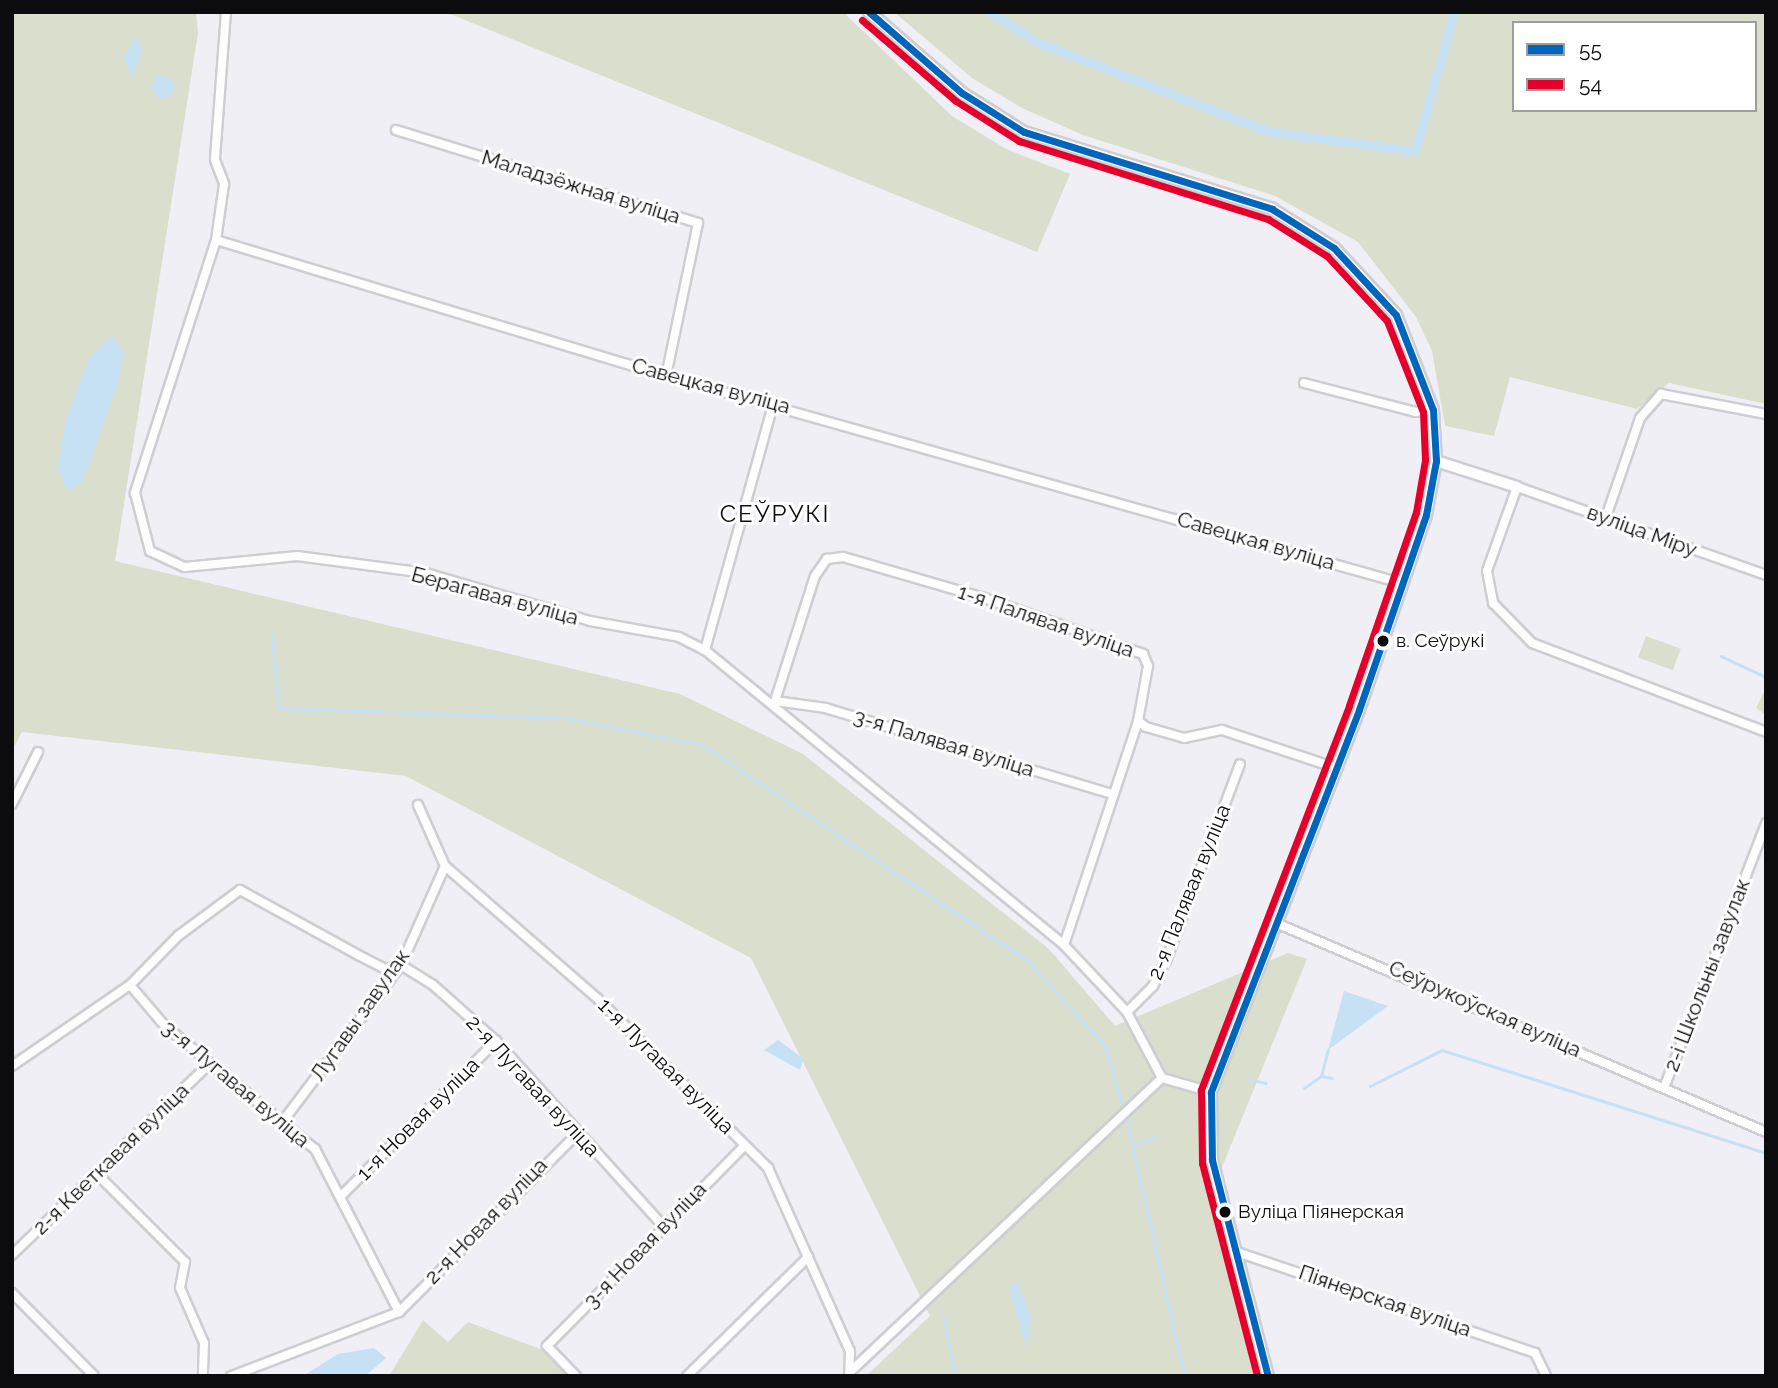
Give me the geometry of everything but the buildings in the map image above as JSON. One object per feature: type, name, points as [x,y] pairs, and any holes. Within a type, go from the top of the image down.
[{"type":"street","points":[[216,240],[224,184],[215,160],[226,12]]},
{"type":"street","points":[[869,12],[962,93],[1024,132],[1272,209],[1334,248],[1396,315],[1433,410],[1436,461],[1426,515],[1336,768],[1211,1092],[1212,1160],[1268,1376]]},
{"type":"street","name":"Маладзёжная вуліца","points":[[396,130],[698,223],[666,376]]},
{"type":"street","name":"Савецкая вуліца","points":[[216,240],[666,376],[774,402],[1401,583]]},
{"type":"street","name":"Берагавая вуліца","points":[[216,240],[135,493],[150,551],[185,567],[297,556],[426,573],[590,621],[679,637],[705,650]]},
{"type":"street","points":[[1304,383],[1415,412],[1433,410]]},
{"type":"street","points":[[1606,517],[1640,418],[1661,394],[1766,414]]},
{"type":"street","points":[[774,402],[705,650],[775,701],[850,773],[1064,945],[1127,1012],[1162,1078],[1211,1092]]},
{"type":"street","points":[[1436,461],[1517,488],[1487,571],[1493,603],[1532,643],[1766,732]]},
{"type":"street","name":"вуліца Міру","points":[[1517,488],[1766,575]]},
{"type":"street","name":"1-я Палявая вуліца","points":[[775,701],[815,576],[827,559],[843,557],[1143,654],[1148,666],[1138,720],[1064,945]]},
{"type":"street","name":"3-я Палявая вуліца","points":[[775,701],[826,708],[1112,794]]},
{"type":"street","points":[[1138,720],[1184,738],[1222,730],[1336,768]]},
{"type":"street","points":[[12,804],[38,752]]},
{"type":"street","name":"2-я Палявая вуліца","points":[[1127,1012],[1153,986],[1166,961],[1240,764]]},
{"type":"street","name":"1-я Лугавая вуліца","points":[[418,805],[445,866],[598,999],[768,1168],[850,1351],[850,1373]]},
{"type":"street","name":"2-і Школьны завулак","points":[[1664,1088],[1766,823]]},
{"type":"street","name":"Лугавы завулак","points":[[283,1121],[401,965],[445,866]]},
{"type":"street","points":[[12,1066],[130,985],[188,928],[240,890],[385,969],[401,965]]},
{"type":"street","name":"Сеўрукоўская вуліца","points":[[1276,923],[1764,1131]]},
{"type":"street","name":"2-я Лугавая вуліца","points":[[401,965],[496,1041],[577,1134],[662,1225]]},
{"type":"street","name":"3-я Лугавая вуліца","points":[[130,985],[209,1064],[315,1149],[399,1312]]},
{"type":"street","name":"1-я Новая вуліца","points":[[340,1197],[496,1041]]},
{"type":"street","name":"2-я Кветкавая вуліца","points":[[12,1255],[98,1175],[209,1064]]},
{"type":"street","points":[[850,1373],[1162,1078]]},
{"type":"street","points":[[1764,1131],[1766,1121]]},
{"type":"street","name":"2-я Новая вуліца","points":[[399,1312],[577,1134]]},
{"type":"street","name":"3-я Новая вуліца","points":[[576,1376],[547,1346],[662,1225],[745,1145]]},
{"type":"street","points":[[98,1175],[185,1262],[180,1288],[204,1343],[203,1376]]},
{"type":"street","name":"Піянерская вуліца","points":[[1234,1251],[1535,1353],[1541,1365]]},
{"type":"street","points":[[687,1376],[808,1257]]},
{"type":"street","points":[[12,1293],[94,1376]]},
{"type":"street","points":[[231,1376],[399,1312]]},
{"type":"street","points":[[1537,1376],[1541,1365]]},
{"type":"street","points":[[1541,1365],[1546,1376]]},
{"type":"green space","points":[[12,12],[196,12],[198,33],[115,561],[680,694],[803,754],[1049,949],[1115,1026],[1288,953],[1307,959],[1211,1194],[1258,1376],[866,1376],[930,1316],[751,958],[406,776],[22,732],[12,750]]},
{"type":"green space","points":[[445,12],[843,12],[952,116],[1006,149],[1070,174],[1037,252]]},
{"type":"green space","points":[[894,12],[1766,12],[1766,404],[1669,383],[1637,409],[1510,377],[1494,436],[1445,426],[1432,351],[1416,317],[1358,242],[1275,196],[1083,135],[1022,108],[972,78]]},
{"type":"green space","points":[[1646,636],[1681,649],[1673,670],[1638,658]]},
{"type":"green space","points":[[1766,688],[1766,715],[1756,708]]},
{"type":"green space","points":[[423,1320],[448,1342],[468,1322],[543,1350],[568,1376],[389,1376]]},
{"type":"water","points":[[136,35],[142,50],[131,78],[124,57]]},
{"type":"water","points":[[163,76],[171,79],[174,87],[171,95],[163,98],[155,95],[152,87],[155,79]]},
{"type":"water","points":[[112,335],[124,355],[115,393],[82,482],[67,492],[58,470],[66,419],[89,358]]},
{"type":"water","points":[[1344,991],[1388,1006],[1328,1050]]},
{"type":"water","points":[[778,1040],[804,1059],[800,1070],[764,1050]]},
{"type":"water","points":[[1017,1281],[1031,1318],[1027,1348],[1009,1288]]},
{"type":"water","points":[[374,1348],[386,1358],[365,1376],[303,1376],[338,1354]]},
{"type":"waterway","points":[[990,12],[1035,41],[1267,131],[1415,151],[1454,12]]},
{"type":"waterway","points":[[272,632],[279,708],[568,718],[703,745],[1027,960],[1106,1046],[1124,1110]]},
{"type":"waterway","points":[[1721,656],[1766,677]]},
{"type":"waterway","points":[[1304,1088],[1321,1076],[1328,1050]]},
{"type":"waterway","points":[[1370,1086],[1442,1050],[1766,1153]]},
{"type":"waterway","points":[[1322,1076],[1332,1078]]},
{"type":"waterway","points":[[1249,1079],[1266,1083]]},
{"type":"waterway","points":[[1126,1116],[1185,1376]]},
{"type":"waterway","points":[[1134,1145],[1156,1136]]},
{"type":"waterway","points":[[944,1315],[955,1376]]},
{"type":"transit line","name":"55","points":[[869,12],[962,93],[1024,132],[1272,209],[1334,248],[1396,315],[1433,410],[1436,461],[1426,515],[1359,710],[1211,1092],[1212,1160],[1268,1376]]},
{"type":"transit line","name":"54","points":[[862,20],[956,101],[1019,141],[1268,219],[1327,256],[1387,321],[1423,412],[1425,460],[1416,512],[1349,706],[1201,1090],[1202,1163],[1257,1376]]},
{"type":"place","name":"в. Сеўрукі","points":[[1383,641]]},
{"type":"place","name":"Вуліца Піянерская","points":[[1225,1212]]},
{"type":"district","name":"СЕЎРУКІ","points":[[775,514]]}]
